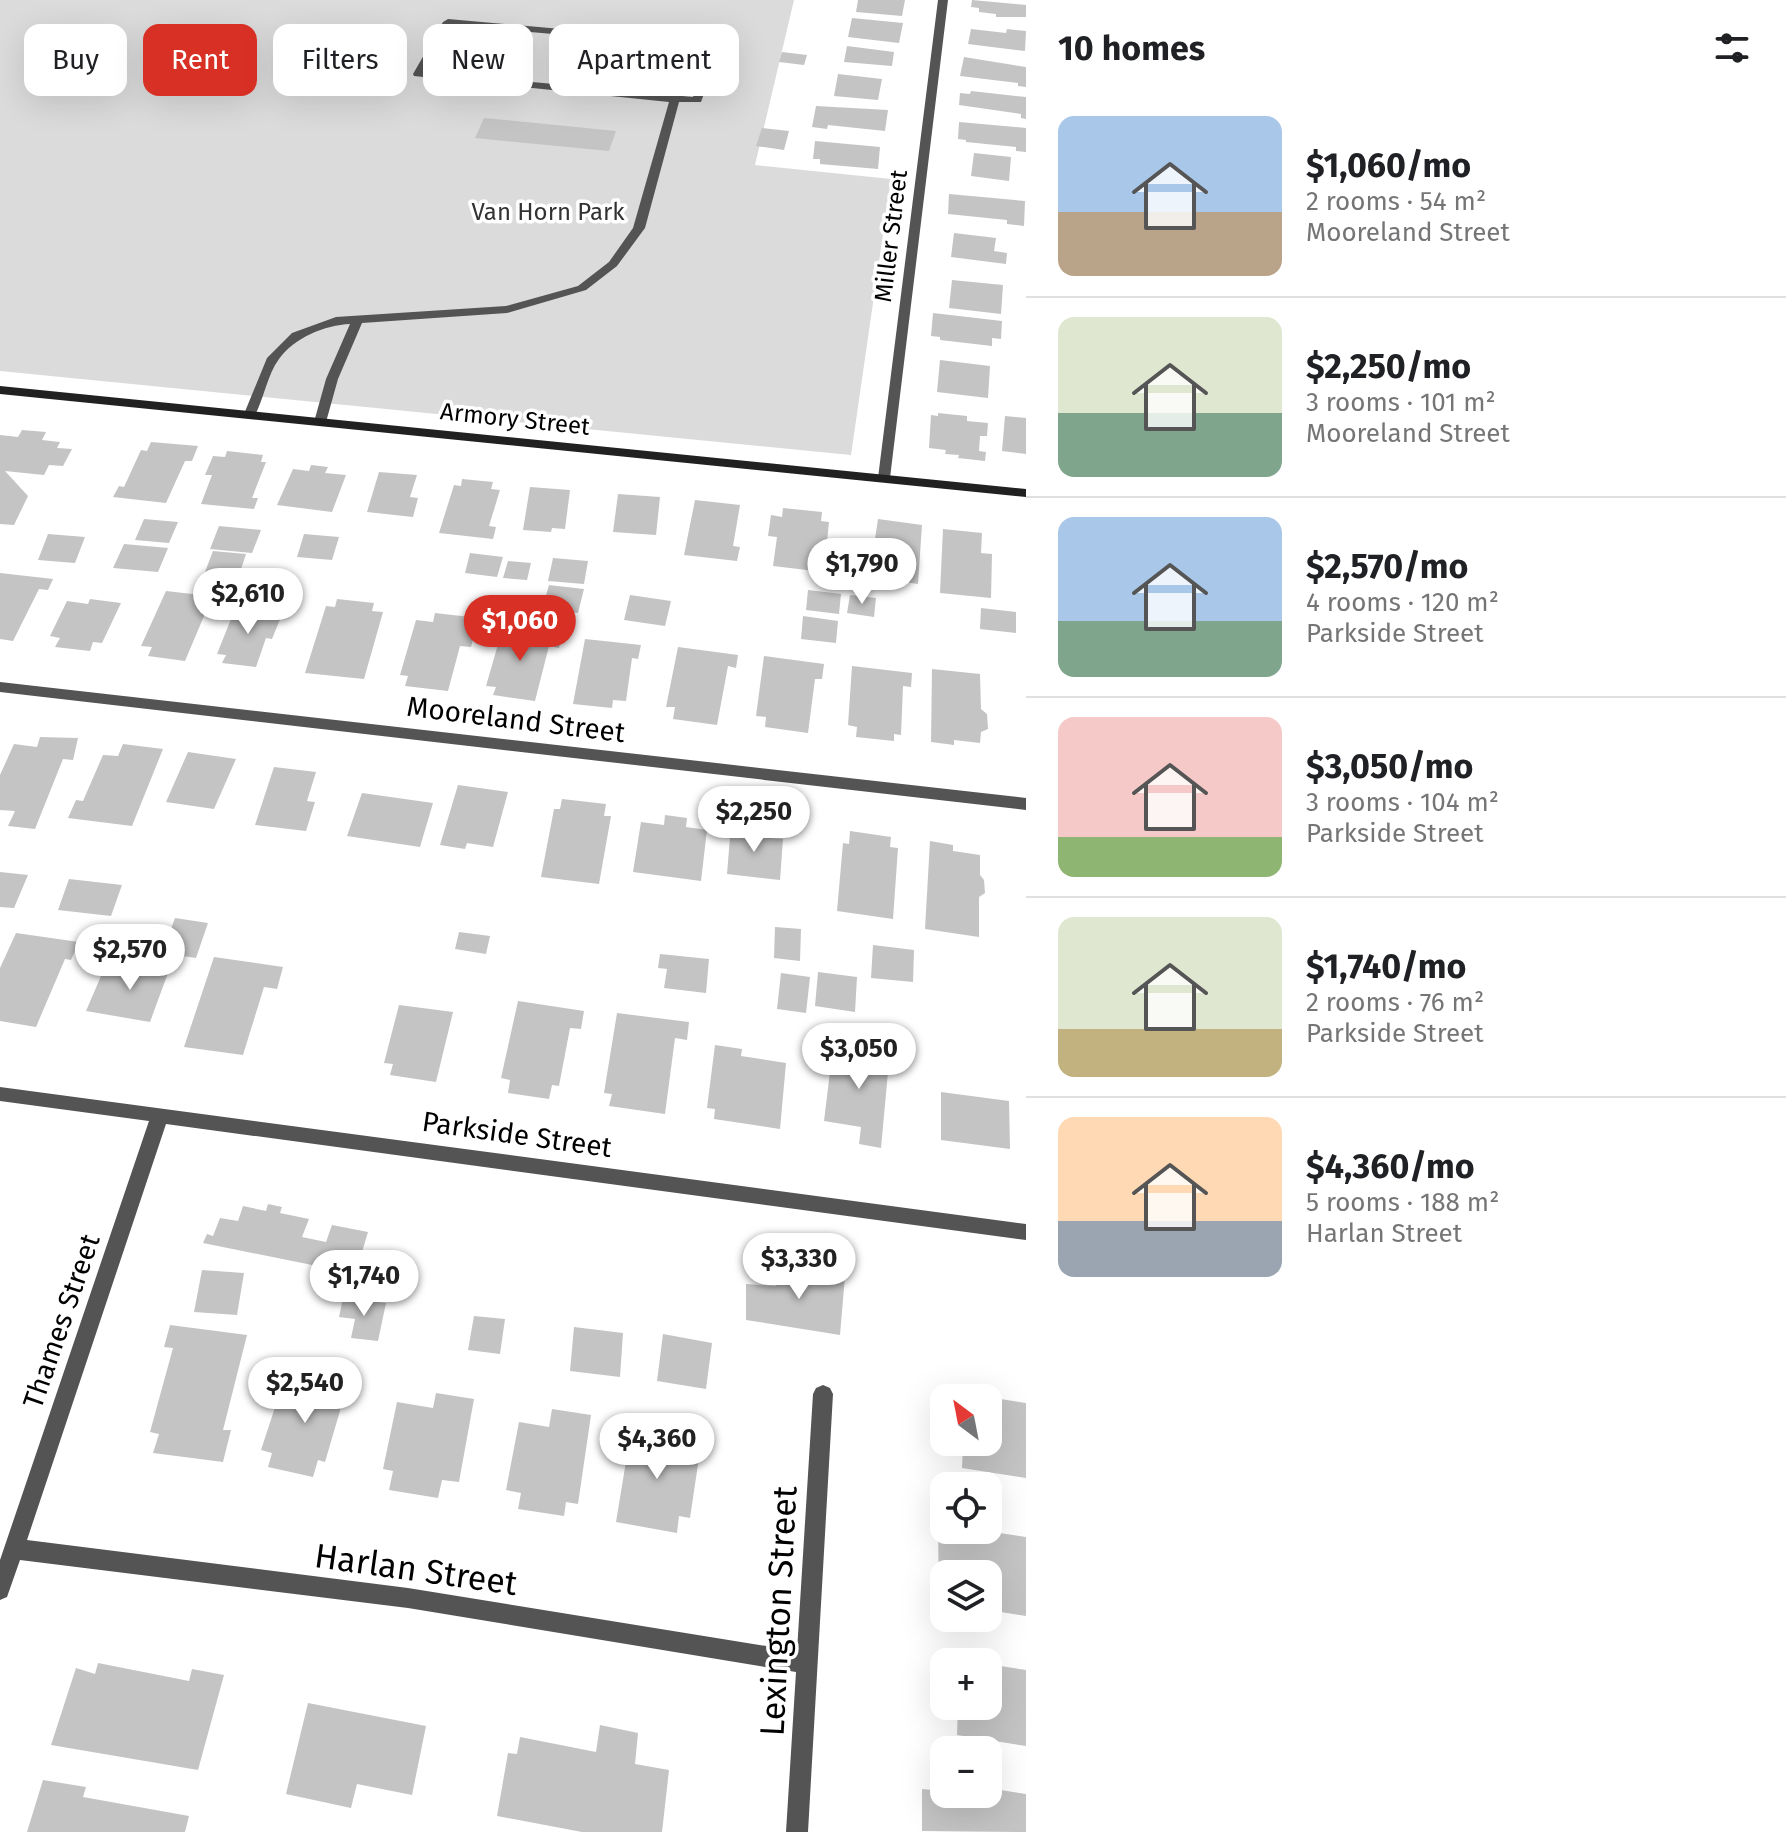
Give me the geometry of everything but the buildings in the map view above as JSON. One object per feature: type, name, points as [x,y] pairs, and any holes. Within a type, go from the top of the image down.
[{"type":"main road","name":"Armory Street","points":[[0,390],[1026,493]]},
{"type":"street","name":"Miller Street","points":[[884,478],[943,0]]},
{"type":"street","points":[[448,22],[716,46],[697,100],[675,99],[418,74],[448,22]]},
{"type":"street","points":[[250,414],[273,358],[296,336],[336,321],[507,309],[582,288],[613,264],[639,228],[675,99]]},
{"type":"street","points":[[320,422],[332,379],[357,321]]},
{"type":"street","name":"Mooreland Street","points":[[0,687],[1026,804]]},
{"type":"street","name":"Parkside Street","points":[[0,1094],[1026,1232]]},
{"type":"street","name":"Thames Street","points":[[0,1590],[160,1115]]},
{"type":"street","name":"Lexington Street","points":[[797,1832],[823,1394]]},
{"type":"street","name":"Harlan Street","points":[[14,1549],[408,1598],[807,1663]]},
{"type":"green space","name":"Van Horn Park","points":[[0,0],[794,0],[755,165],[891,179],[851,455],[0,371]]}]
